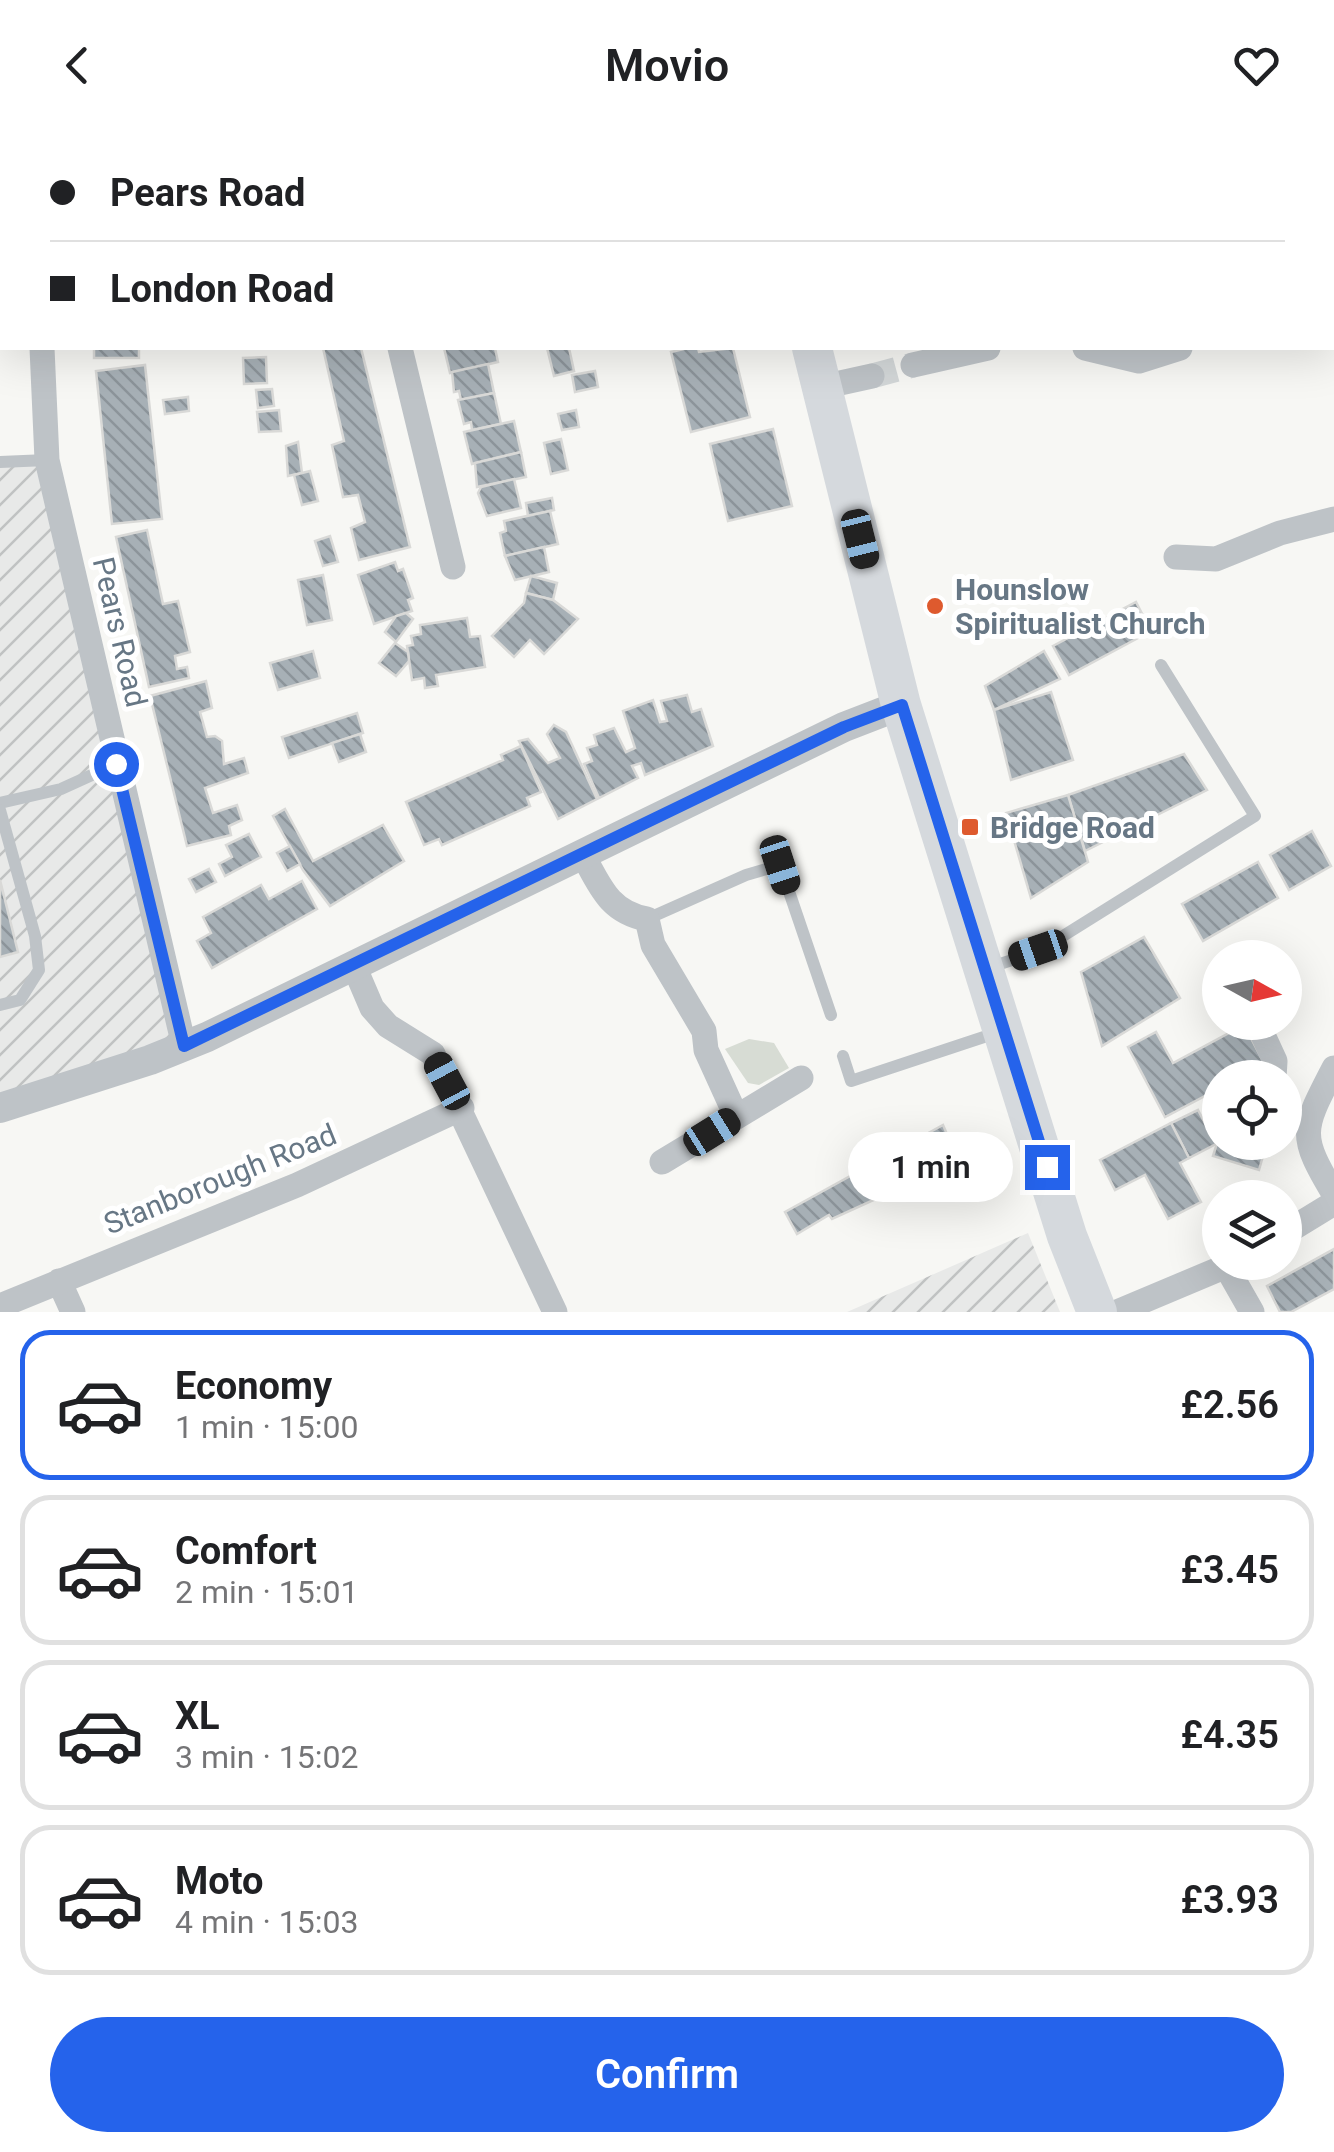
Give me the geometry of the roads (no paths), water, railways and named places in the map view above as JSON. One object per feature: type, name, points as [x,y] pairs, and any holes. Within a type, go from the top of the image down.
[{"type":"main road","points":[[813,350],[902,705],[1067,1236],[1097,1312]]},
{"type":"street","name":"Pears Road","points":[[42,350],[47,460],[184,1046]]},
{"type":"street","points":[[400,350],[453,566]]},
{"type":"street","points":[[913,365],[979,350]]},
{"type":"street","points":[[1093,350],[1139,361],[1174,350]]},
{"type":"street","points":[[822,387],[872,376]]},
{"type":"street","points":[[1176,556],[1216,559],[1280,533],[1334,519]]},
{"type":"street","points":[[0,1108],[184,1046],[844,727],[902,705]]},
{"type":"street","points":[[583,854],[610,904],[626,915],[646,919],[654,946],[704,1031],[706,1050],[736,1116]]},
{"type":"street","points":[[354,966],[372,1008],[388,1026],[432,1054],[462,1108],[555,1312]]},
{"type":"street","points":[[1334,1068],[1310,1116],[1308,1151],[1334,1194]]},
{"type":"street","points":[[662,1162],[801,1078]]},
{"type":"street","name":"Stanborough Road","points":[[0,1306],[297,1185],[462,1108]]},
{"type":"street","points":[[1302,1113],[1310,1116]]},
{"type":"street","points":[[1302,1223],[1334,1203]]},
{"type":"street","points":[[1117,1312],[1202,1277]]},
{"type":"street","points":[[59,1280],[73,1312]]},
{"type":"street","points":[[1238,1280],[1252,1312]]},
{"type":"lane","points":[[0,462],[47,460]]},
{"type":"lane","points":[[986,969],[1038,950],[1255,816],[1160,664]]},
{"type":"lane","points":[[0,1004],[20,1000],[39,970],[35,936],[0,806],[61,789],[116,764]]},
{"type":"lane","points":[[646,919],[746,875],[780,865],[830,1015]]},
{"type":"lane","points":[[844,1056],[852,1081],[1006,1030]]},
{"type":"tunnel","points":[[872,376],[913,365]]},
{"type":"place","name":"Hounslow Spiritualist Church","points":[[935,606]]},
{"type":"place","name":"Bridge Road","points":[[970,827]]}]
